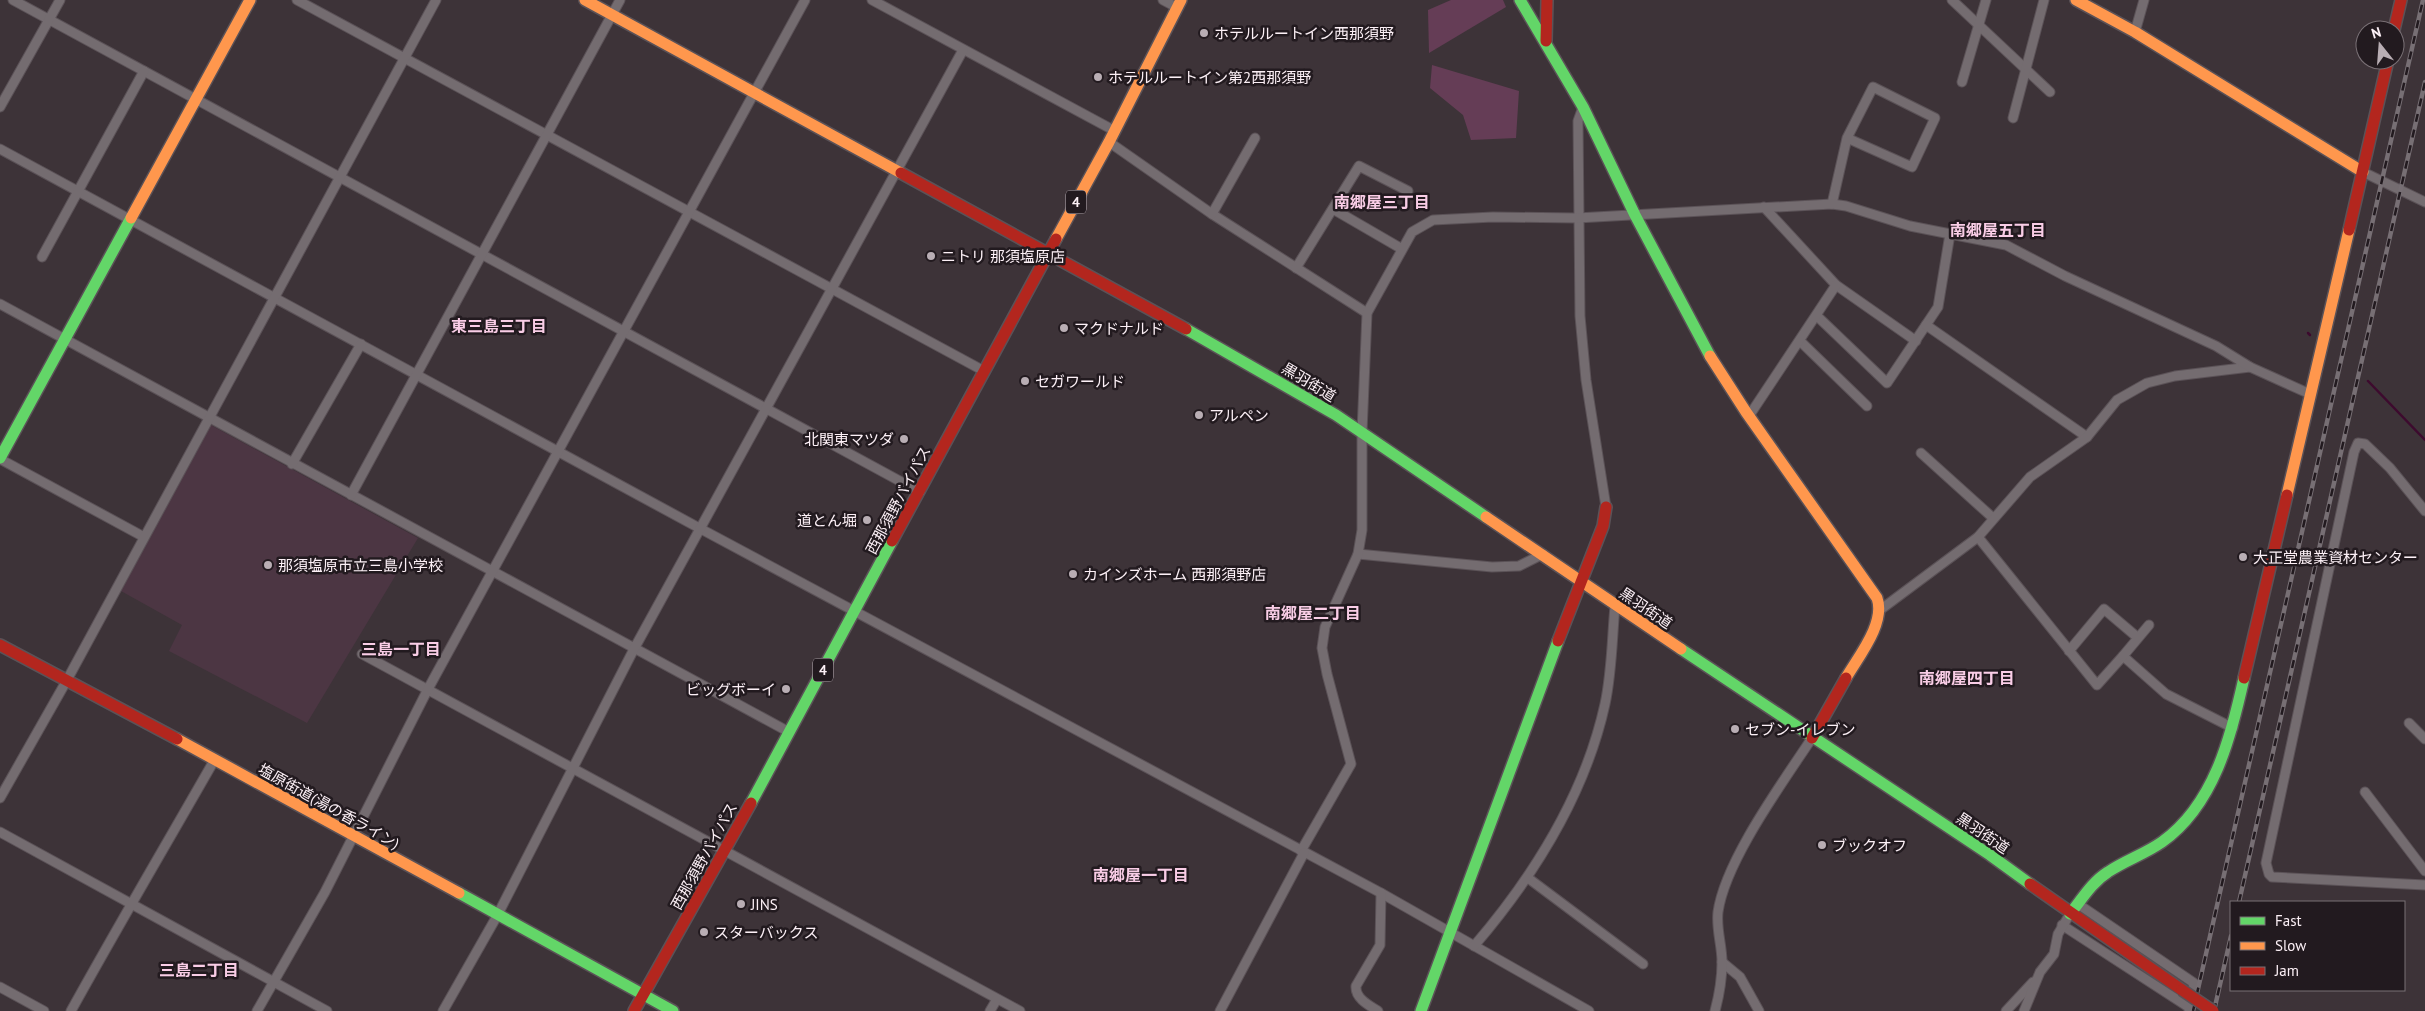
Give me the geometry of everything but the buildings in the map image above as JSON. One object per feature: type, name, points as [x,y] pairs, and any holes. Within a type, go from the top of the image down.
[{"type":"main road","points":[[0,458],[250,0]]},
{"type":"main road","name":"黒羽街道","points":[[585,0],[896,172],[1210,342],[1336,415],[1812,738],[1990,854],[2070,914],[2213,1011]]},
{"type":"main road","points":[[1520,0],[1546,41],[1583,107],[1635,215],[1702,344],[1749,416],[1873,591],[1880,610],[1878,622],[1812,738]]},
{"type":"main road","points":[[1546,41],[1547,0]]},
{"type":"main road","points":[[2076,0],[2135,32],[2363,172]]},
{"type":"main road","points":[[2396,20],[2401,0]]},
{"type":"main road","name":"西那須野バイパス","points":[[634,1011],[724,852],[920,492],[1115,131],[1179,4]]},
{"type":"main road","points":[[2070,914],[2097,881],[2169,837],[2208,791],[2219,767],[2233,728],[2386,70]]},
{"type":"main road","points":[[1421,1011],[1581,580],[1603,526],[1606,507]]},
{"type":"main road","name":"塩原街道(湯の香ライン)","points":[[0,644],[215,759],[673,1011]]},
{"type":"street","points":[[13,0],[196,99],[339,180],[920,492]]},
{"type":"street","points":[[0,108],[60,0]]},
{"type":"street","points":[[297,0],[984,371]]},
{"type":"street","points":[[0,798],[67,680],[436,0]]},
{"type":"street","points":[[351,495],[620,0]]},
{"type":"street","points":[[257,1011],[325,892],[428,689],[804,0]]},
{"type":"street","points":[[872,0],[889,4],[963,50],[1115,131]]},
{"type":"street","points":[[1163,0],[1179,4]]},
{"type":"street","points":[[1952,0],[2050,92]]},
{"type":"street","points":[[1962,82],[1986,0]]},
{"type":"street","points":[[2013,118],[2044,0]]},
{"type":"street","points":[[2135,32],[2144,0]]},
{"type":"street","points":[[443,1011],[498,916],[571,769],[634,649],[833,290],[963,50]]},
{"type":"street","points":[[42,258],[144,71]]},
{"type":"street","points":[[1832,204],[1847,138],[1874,87],[1934,118],[1912,166],[1847,138]]},
{"type":"street","points":[[1583,107],[1578,121],[1577,218],[1580,316],[1586,380],[1606,507]]},
{"type":"street","points":[[1212,214],[1255,138]]},
{"type":"street","points":[[1109,142],[1212,214],[1367,313]]},
{"type":"street","points":[[0,149],[559,450],[701,529],[1381,893],[1589,1011]]},
{"type":"street","points":[[1296,268],[1359,166],[1408,192]]},
{"type":"street","points":[[2363,172],[2425,202]]},
{"type":"street","points":[[1220,1011],[1302,852],[1351,764],[1322,648],[1325,627],[1358,554],[1362,530],[1364,489],[1362,432],[1367,313],[1412,232],[1433,220],[1493,217],[1577,218],[1764,207],[1832,204],[1846,206],[1910,226],[2006,245],[2133,309],[2216,346],[2250,367],[2310,394]]},
{"type":"street","points":[[1764,207],[1836,285],[1916,341]]},
{"type":"street","points":[[1333,209],[1402,249]]},
{"type":"street","points":[[1817,316],[1887,383],[1938,307],[1950,234]]},
{"type":"street","points":[[1749,416],[1836,285]]},
{"type":"street","points":[[0,304],[788,732]]},
{"type":"street","points":[[1926,326],[2087,437]]},
{"type":"street","points":[[1800,341],[1867,406]]},
{"type":"street","points":[[292,464],[361,344]]},
{"type":"street","points":[[1880,610],[1978,537],[2030,477],[2087,437],[2118,400],[2147,383],[2175,376],[2250,367]]},
{"type":"street","points":[[2425,511],[2390,468],[2365,444],[2358,443],[2354,452],[2266,863],[2268,874],[2272,877],[2425,885]]},
{"type":"street","points":[[1921,453],[1993,518]]},
{"type":"street","points":[[0,458],[144,537]]},
{"type":"street","points":[[1978,537],[2098,685],[2149,625]]},
{"type":"street","points":[[1358,554],[1492,567],[1519,566],[1543,554]]},
{"type":"street","points":[[1474,946],[1506,909],[1528,878],[1544,853],[1573,797],[1599,728],[1606,702],[1616,606]]},
{"type":"street","points":[[2069,651],[2104,609],[2137,637]]},
{"type":"street","points":[[362,654],[1020,1011]]},
{"type":"street","points":[[2123,656],[2166,694],[2233,728]]},
{"type":"street","points":[[2408,723],[2425,740]]},
{"type":"street","points":[[1715,1011],[1722,962],[1718,912],[1724,892],[1754,829],[1812,738]]},
{"type":"street","points":[[71,1011],[130,903],[181,820],[215,759]]},
{"type":"street","points":[[2365,792],[2425,871]]},
{"type":"street","points":[[0,832],[328,1011]]},
{"type":"street","points":[[1528,878],[1642,964]]},
{"type":"street","points":[[1378,1011],[1360,999],[1355,991],[1356,986],[1380,945],[1381,893]]},
{"type":"street","points":[[2062,925],[2190,1009],[2194,983],[2078,904]]},
{"type":"street","points":[[2006,1011],[2036,980],[2054,954],[2062,925],[2070,914]]},
{"type":"street","points":[[1722,962],[1740,977],[1759,1011]]},
{"type":"street","points":[[2024,1011],[2036,980]]},
{"type":"street","points":[[0,987],[44,1011]]},
{"type":"street","points":[[990,1011],[997,999]]},
{"type":"shaded area","points":[[1451,0],[1503,0],[1506,7],[1429,53],[1428,10]]},
{"type":"shaded area","points":[[1432,65],[1519,91],[1516,138],[1471,140],[1463,115],[1430,88]]},
{"type":"shaded area","name":"那須塩原市立三島小学校","points":[[209,424],[418,538],[307,723],[169,651],[182,625],[121,591]]},
{"type":"waterway","points":[[2368,381],[2425,440]]},
{"type":"railway","points":[[2193,1011],[2423,0]]},
{"type":"railway","points":[[2239,901],[2425,82]]},
{"type":"railway","points":[[2214,1011],[2230,940]]},
{"type":"traffic: fast","points":[[1520,0],[1583,107],[1635,215],[1710,356]]},
{"type":"traffic: fast","points":[[0,458],[131,218]]},
{"type":"traffic: fast","points":[[1186,329],[1336,415],[1486,517]]},
{"type":"traffic: fast","points":[[751,803],[892,541]]},
{"type":"traffic: fast","points":[[1421,1011],[1558,641]]},
{"type":"traffic: fast","points":[[1681,649],[1990,855],[2030,884]]},
{"type":"traffic: fast","points":[[2070,914],[2087,891],[2102,876],[2162,842],[2180,827],[2195,809],[2218,768],[2233,723],[2244,678]]},
{"type":"traffic: fast","points":[[459,893],[673,1011]]},
{"type":"traffic: slow","points":[[131,218],[250,0]]},
{"type":"traffic: slow","points":[[585,0],[901,173]]},
{"type":"traffic: slow","points":[[1056,239],[1109,142],[1181,0]]},
{"type":"traffic: slow","points":[[2076,0],[2135,32],[2363,172]]},
{"type":"traffic: slow","points":[[2287,495],[2349,230]]},
{"type":"traffic: slow","points":[[1710,356],[1746,412],[1877,598],[1879,608],[1874,629],[1846,678]]},
{"type":"traffic: slow","points":[[1486,517],[1681,649]]},
{"type":"traffic: slow","points":[[177,739],[459,893]]},
{"type":"traffic: jam","points":[[1546,41],[1547,0]]},
{"type":"traffic: jam","points":[[2396,20],[2401,0]]},
{"type":"traffic: jam","points":[[2349,230],[2386,70]]},
{"type":"traffic: jam","points":[[901,173],[1186,329]]},
{"type":"traffic: jam","points":[[892,541],[1056,239]]},
{"type":"traffic: jam","points":[[2244,678],[2287,495]]},
{"type":"traffic: jam","points":[[1558,641],[1603,526],[1606,507]]},
{"type":"traffic: jam","points":[[0,645],[177,739]]},
{"type":"traffic: jam","points":[[1812,738],[1846,678]]},
{"type":"traffic: jam","points":[[634,1011],[751,803]]},
{"type":"traffic: jam","points":[[2030,884],[2182,990]]},
{"type":"traffic: jam","points":[[2182,990],[2213,1011]]},
{"type":"place","name":"ホテルルートイン西那須野","points":[[1204,33]]},
{"type":"place","name":"ホテルルートイン第2西那須野","points":[[1098,77]]},
{"type":"place","name":"ニトリ 那須塩原店","points":[[931,256]]},
{"type":"place","name":"マクドナルド","points":[[1064,328]]},
{"type":"place","name":"セガワールド","points":[[1025,381]]},
{"type":"place","name":"アルペン","points":[[1199,415]]},
{"type":"place","name":"北関東マツダ","points":[[904,439]]},
{"type":"place","name":"道とん堀","points":[[867,520]]},
{"type":"place","name":"大正堂農業資材センター","points":[[2243,557]]},
{"type":"place","name":"那須塩原市立三島小学校","points":[[268,565]]},
{"type":"place","name":"カインズホーム 西那須野店","points":[[1073,574]]},
{"type":"place","name":"ビッグボーイ","points":[[786,689]]},
{"type":"place","name":"セブン-イレブン","points":[[1735,729]]},
{"type":"place","name":"ブックオフ","points":[[1822,845]]},
{"type":"place","name":"JINS","points":[[741,904]]},
{"type":"place","name":"スターバックス","points":[[704,932]]},
{"type":"district","name":"南郷屋三丁目","points":[[1382,202]]},
{"type":"district","name":"南郷屋五丁目","points":[[1998,230]]},
{"type":"district","name":"東三島三丁目","points":[[499,326]]},
{"type":"district","name":"南郷屋二丁目","points":[[1313,613]]},
{"type":"district","name":"三島一丁目","points":[[401,649]]},
{"type":"district","name":"南郷屋四丁目","points":[[1967,678]]},
{"type":"district","name":"南郷屋一丁目","points":[[1141,875]]},
{"type":"district","name":"三島二丁目","points":[[199,970]]}]
